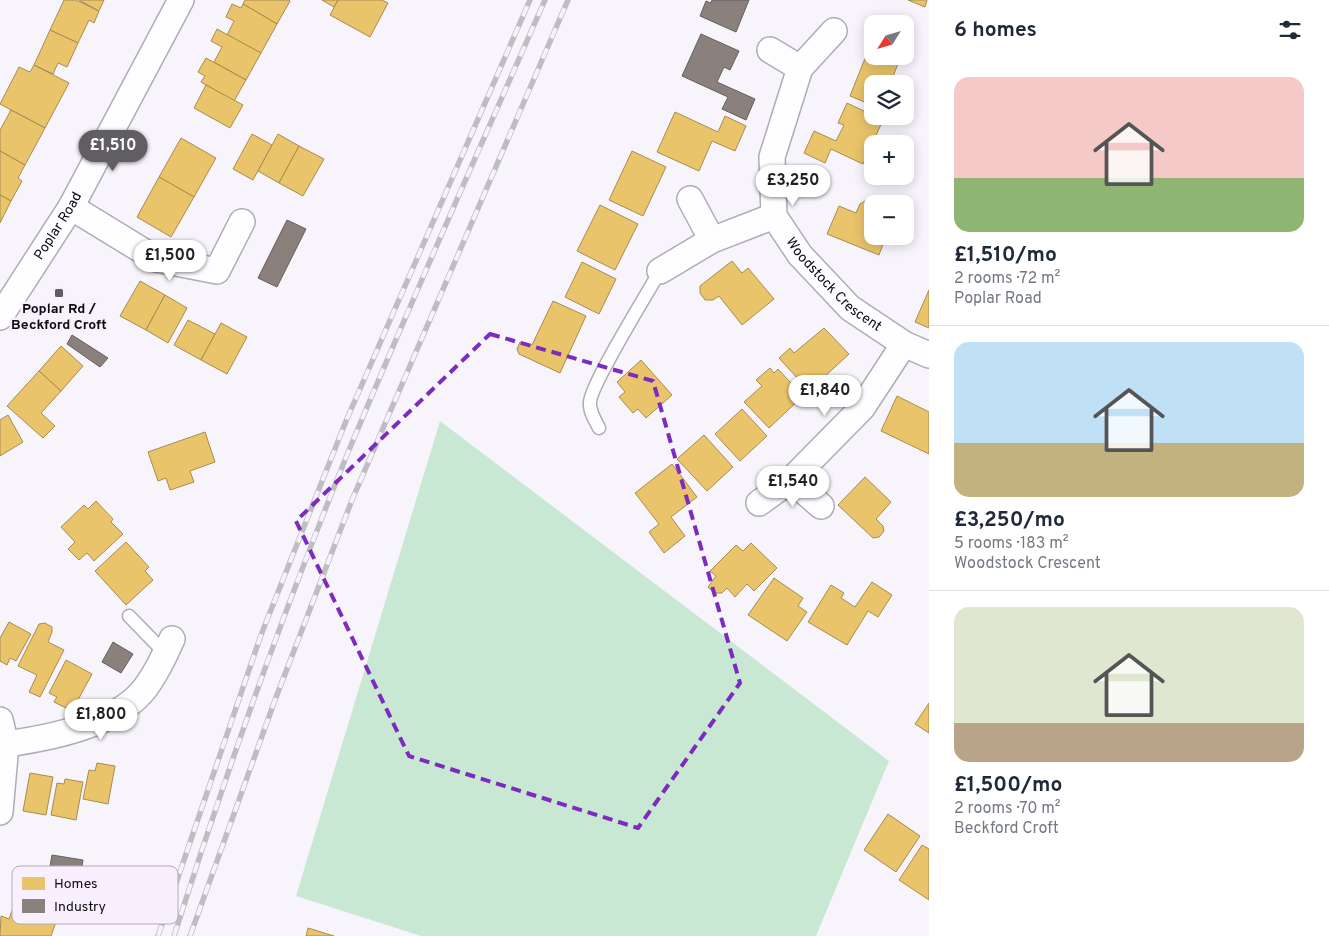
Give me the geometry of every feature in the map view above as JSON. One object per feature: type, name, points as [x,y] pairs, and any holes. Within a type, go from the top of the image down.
[{"type":"street","name":"Poplar Road","points":[[0,317],[71,207],[181,0]]},
{"type":"street","points":[[660,271],[712,240],[774,216],[772,157],[800,68],[834,31]]},
{"type":"street","points":[[770,50],[800,68]]},
{"type":"street","points":[[690,199],[712,240]]},
{"type":"street","points":[[71,207],[156,259],[217,272],[242,222]]},
{"type":"street","name":"Woodstock Crescent","points":[[774,216],[800,255],[850,308],[904,344],[929,355]]},
{"type":"street","points":[[759,503],[790,480],[862,408],[904,344]]},
{"type":"street","points":[[790,480],[821,506]]},
{"type":"street","points":[[6,744],[47,738],[77,730],[124,707],[146,688],[169,646]]},
{"type":"street","points":[[0,720],[6,744],[0,812]]},
{"type":"lane","points":[[598,428],[593,417],[590,402],[601,374],[660,271]]},
{"type":"lane","points":[[129,616],[169,646]]},
{"type":"highlighted area","points":[[490,334],[653,381],[740,683],[638,828],[409,756],[296,521]]},
{"type":"green space","points":[[440,421],[889,761],[816,936],[421,936],[296,896]]},
{"type":"building: Homes","points":[[64,0],[76,0],[99,11],[94,23],[89,20],[78,43],[50,30]]},
{"type":"building: Homes","points":[[79,0],[104,0],[99,11]]},
{"type":"building: Homes","points":[[245,0],[290,1],[277,24],[243,4]]},
{"type":"building: Homes","points":[[322,0],[338,0],[334,7]]},
{"type":"building: Homes","points":[[338,0],[382,0],[388,3],[370,37],[330,15]]},
{"type":"building: Homes","points":[[908,0],[927,0],[925,7]]},
{"type":"building: Homes","points":[[232,4],[241,8],[243,4],[277,24],[261,53],[227,35],[234,21],[226,17]]},
{"type":"building: Homes","points":[[217,29],[261,53],[246,80],[214,62],[222,47],[211,41]]},
{"type":"building: Homes","points":[[50,30],[78,43],[67,67],[58,63],[53,74],[34,65]]},
{"type":"building: Homes","points":[[206,58],[246,80],[234,101],[201,82],[205,76],[198,72]]},
{"type":"building: Homes","points":[[864,61],[864,65],[897,65],[894,75],[864,75],[864,102],[850,96]]},
{"type":"building: Homes","points":[[34,65],[69,83],[45,128],[0,104],[19,67],[30,72]]},
{"type":"building: Homes","points":[[206,85],[243,105],[230,128],[194,108]]},
{"type":"building: Homes","points":[[847,103],[864,111],[864,125],[881,125],[876,135],[864,135],[863,164],[831,149],[825,163],[804,153],[814,131],[836,141],[844,125],[838,123]]},
{"type":"building: Homes","points":[[11,110],[45,128],[25,165],[0,151],[0,130]]},
{"type":"building: Homes","points":[[675,112],[718,132],[725,116],[746,126],[735,151],[712,141],[699,171],[657,152]]},
{"type":"building: Homes","points":[[252,134],[272,145],[253,180],[233,169]]},
{"type":"building: Homes","points":[[278,134],[299,146],[279,183],[258,171]]},
{"type":"building: Homes","points":[[181,138],[216,158],[194,197],[159,177]]},
{"type":"building: Homes","points":[[299,146],[324,159],[303,196],[279,183]]},
{"type":"building: Homes","points":[[0,151],[25,165],[18,178],[22,181],[11,201],[0,195]]},
{"type":"building: Homes","points":[[632,151],[666,167],[643,216],[609,200]]},
{"type":"building: Homes","points":[[159,177],[194,197],[171,237],[137,217]]},
{"type":"building: Homes","points":[[0,195],[11,201],[0,223]]},
{"type":"building: Homes","points":[[864,202],[864,245],[883,245],[879,255],[827,234],[839,206],[856,213],[860,204]]},
{"type":"building: Homes","points":[[600,205],[638,224],[615,270],[577,251]]},
{"type":"building: Homes","points":[[732,261],[742,273],[748,268],[774,299],[742,325],[719,296],[713,300],[705,300],[700,293],[700,286]]},
{"type":"building: Homes","points":[[582,262],[616,279],[599,314],[565,297]]},
{"type":"building: Homes","points":[[140,281],[165,295],[146,330],[120,316]]},
{"type":"building: Homes","points":[[929,290],[929,328],[915,322]]},
{"type":"building: Homes","points":[[165,295],[187,308],[168,343],[146,330]]},
{"type":"building: Homes","points":[[553,301],[586,316],[560,373],[519,354],[517,349],[520,342],[532,345]]},
{"type":"building: Homes","points":[[188,320],[215,334],[201,360],[174,345]]},
{"type":"building: Homes","points":[[221,323],[247,337],[227,374],[201,360]]},
{"type":"building: Homes","points":[[824,328],[849,354],[809,391],[779,358],[790,348],[794,353]]},
{"type":"building: Homes","points":[[61,346],[83,366],[61,391],[39,371]]},
{"type":"building: Homes","points":[[641,360],[672,395],[646,418],[638,409],[633,413],[619,397],[625,392],[617,382]]},
{"type":"building: Homes","points":[[770,368],[774,373],[778,369],[803,396],[769,428],[744,402],[762,386],[756,380]]},
{"type":"building: Homes","points":[[39,371],[61,391],[41,413],[55,426],[43,438],[7,406]]},
{"type":"building: Homes","points":[[897,396],[929,412],[929,454],[881,431]]},
{"type":"building: Homes","points":[[742,409],[767,436],[740,461],[715,434]]},
{"type":"building: Homes","points":[[8,415],[23,442],[0,456],[0,420]]},
{"type":"building: Homes","points":[[205,432],[215,462],[190,471],[194,482],[170,490],[166,478],[158,481],[148,452]]},
{"type":"building: Homes","points":[[704,435],[733,467],[707,491],[677,459]]},
{"type":"building: Homes","points":[[672,464],[697,497],[671,517],[685,536],[664,553],[649,532],[659,524],[635,493]]},
{"type":"building: Homes","points":[[865,477],[891,502],[876,519],[883,526],[884,531],[879,537],[873,538],[838,505]]},
{"type":"building: Homes","points":[[96,501],[113,519],[111,522],[123,534],[94,561],[87,553],[79,560],[68,549],[75,542],[61,527],[84,505],[88,509]]},
{"type":"building: Homes","points":[[126,542],[149,567],[145,571],[153,580],[126,605],[95,571]]},
{"type":"building: Homes","points":[[751,543],[777,568],[754,591],[747,584],[735,597],[727,588],[722,593],[714,593],[708,587],[716,576],[710,571],[736,545],[743,551]]},
{"type":"building: Homes","points":[[774,578],[803,598],[798,606],[807,612],[787,641],[748,615]]},
{"type":"building: Homes","points":[[872,582],[892,595],[878,617],[868,611],[847,645],[808,622],[831,585],[844,593],[841,598],[855,607]]},
{"type":"building: Homes","points":[[9,622],[31,634],[16,661],[10,658],[7,665],[0,661],[0,638]]},
{"type":"building: Homes","points":[[45,623],[52,627],[48,642],[64,650],[40,697],[29,692],[37,675],[18,666],[39,624]]},
{"type":"building: Homes","points":[[66,660],[92,674],[72,711],[54,702],[57,697],[49,693]]},
{"type":"building: Homes","points":[[929,703],[929,733],[915,724]]},
{"type":"building: Homes","points":[[97,763],[115,766],[108,804],[83,799],[89,770],[95,771]]},
{"type":"building: Homes","points":[[30,773],[53,777],[46,815],[23,811]]},
{"type":"building: Homes","points":[[65,779],[83,782],[76,820],[51,815],[57,783],[64,784]]},
{"type":"building: Homes","points":[[888,814],[920,836],[896,872],[864,850]]},
{"type":"building: Homes","points":[[922,845],[929,849],[929,900],[899,880]]},
{"type":"building: Homes","points":[[12,911],[12,924],[55,924],[51,936],[0,936],[1,916],[9,919]]},
{"type":"building: Homes","points":[[308,928],[334,936],[306,936]]},
{"type":"building: Industry","points":[[712,0],[749,0],[736,32],[700,16],[706,1],[711,3]]},
{"type":"building: Industry","points":[[701,34],[739,51],[730,70],[724,67],[717,82],[755,99],[746,120],[722,109],[728,97],[682,76]]},
{"type":"building: Industry","points":[[287,220],[306,229],[277,287],[258,278]]},
{"type":"building: Industry","points":[[72,335],[108,358],[100,367],[67,344]]},
{"type":"building: Industry","points":[[113,642],[133,654],[121,673],[102,662]]},
{"type":"building: Industry","points":[[52,855],[83,860],[82,866],[50,866]]},
{"type":"railway","points":[[178,878],[261,635],[346,421],[530,0]]},
{"type":"railway","points":[[178,924],[214,813],[325,510],[397,337],[545,0]]},
{"type":"railway","points":[[190,936],[275,700],[352,500],[568,0]]},
{"type":"railway","points":[[158,936],[162,924]]},
{"type":"railway","points":[[174,936],[178,924]]},
{"type":"place","name":"Poplar Rd / Beckford Croft","points":[[59,293]]}]
